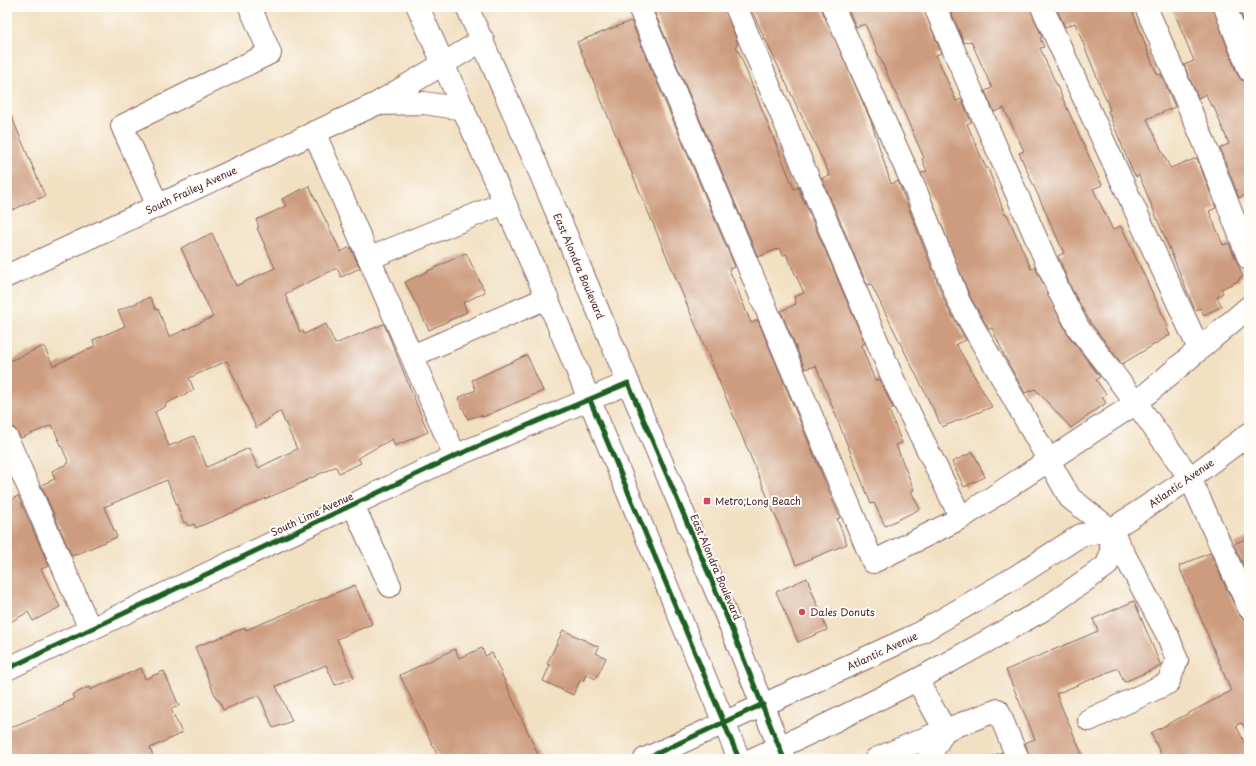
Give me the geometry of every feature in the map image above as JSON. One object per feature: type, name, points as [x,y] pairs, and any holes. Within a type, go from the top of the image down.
[{"type":"main road","points":[[158,206],[122,126],[270,53],[250,7]]},
{"type":"main road","points":[[418,7],[547,298],[740,759]]},
{"type":"main road","name":"East Alondra Boulevard","points":[[467,7],[628,383],[763,704],[782,753]]},
{"type":"main road","points":[[639,7],[873,562],[961,518],[1136,403],[1249,307]]},
{"type":"main road","points":[[736,7],[894,381],[961,518]]},
{"type":"main road","points":[[833,7],[916,190],[959,302],[1070,498],[1111,530],[1168,636],[1177,660],[1168,683],[1089,720]]},
{"type":"main road","points":[[935,7],[1060,293],[1079,329],[1136,403],[1190,478],[1249,608]]},
{"type":"main road","points":[[1042,7],[1199,349]]},
{"type":"main road","points":[[1146,7],[1204,142],[1249,259]]},
{"type":"main road","points":[[1224,7],[1249,70]]},
{"type":"main road","name":"South Frailey Avenue","points":[[7,276],[376,104],[482,40]]},
{"type":"main road","name":"South Frailey Avenue","points":[[376,104],[424,103],[464,109]]},
{"type":"main road","points":[[314,132],[455,456]]},
{"type":"main road","points":[[370,258],[504,203]]},
{"type":"main road","points":[[412,356],[547,298]]},
{"type":"main road","name":"South Lime Avenue","points":[[7,669],[455,456],[628,383]]},
{"type":"main road","name":"Atlantic Avenue","points":[[645,759],[763,704],[808,686],[916,635],[1017,576],[1081,536],[1111,530],[1190,478],[1249,434]]},
{"type":"main road","points":[[7,438],[90,629]]},
{"type":"main road","points":[[353,505],[390,586]]},
{"type":"main road","points":[[753,759],[782,753],[1043,610],[1106,566],[1111,551],[1111,530]]},
{"type":"main road","points":[[917,680],[945,730]]},
{"type":"main road","points":[[876,759],[998,710],[1018,759]]},
{"type":"main road","points":[[928,759],[945,730]]},
{"type":"building","points":[[664,7],[724,7],[738,44],[736,45],[794,189],[798,187],[865,343],[861,345],[875,381],[880,379],[893,408],[889,410],[902,443],[896,445],[914,490],[911,491],[920,509],[885,526],[874,503],[871,504],[816,366],[805,369],[781,311],[796,304],[794,297],[804,293],[786,254],[783,255],[780,248],[758,257],[654,11]]},
{"type":"building","points":[[750,7],[821,7],[871,121],[891,184],[898,181],[947,307],[966,340],[956,344],[992,407],[942,427],[871,284],[867,285],[822,178],[830,176]]},
{"type":"building","points":[[847,7],[923,7],[941,53],[936,55],[956,101],[962,99],[971,122],[967,124],[986,168],[988,168],[1005,215],[1007,214],[1031,269],[1035,267],[1068,335],[1100,377],[1096,380],[1106,394],[1102,397],[1106,403],[1071,428],[1035,389],[1025,393],[1006,359],[992,328],[989,329],[970,297],[921,173],[927,171],[922,159],[924,158],[865,24],[856,27]]},
{"type":"building","points":[[949,7],[1030,7],[1042,37],[1040,38],[1044,47],[1040,48],[1102,185],[1093,189],[1113,230],[1120,226],[1123,230],[1168,326],[1166,327],[1170,335],[1122,364],[1090,322],[1071,288],[1058,256],[1064,253],[1019,153],[1024,151],[1004,108],[994,112],[985,91],[992,88],[971,41],[964,43]]},
{"type":"building","points":[[1056,7],[1131,7],[1153,65],[1158,75],[1161,74],[1175,107],[1147,119],[1170,168],[1197,158],[1216,208],[1209,211],[1223,245],[1229,243],[1243,277],[1221,289],[1223,293],[1217,297],[1222,306],[1204,315],[1200,308],[1195,310],[1139,175],[1136,177],[1132,170],[1108,111],[1110,110],[1107,102],[1075,23],[1065,27]]},
{"type":"building","points":[[1172,7],[1213,7],[1237,74],[1241,80],[1249,82],[1249,194],[1239,198],[1220,148],[1229,144],[1213,105],[1211,106],[1206,94],[1198,98],[1184,65],[1194,61]]},
{"type":"building","points":[[1238,7],[1249,7],[1249,35]]},
{"type":"building","points":[[631,21],[735,267],[729,269],[751,323],[758,320],[840,518],[837,519],[847,544],[796,565],[577,42]]},
{"type":"building","points":[[7,106],[45,196],[7,212]]},
{"type":"building","points":[[309,186],[341,252],[350,247],[360,268],[341,277],[337,268],[285,294],[300,332],[302,330],[304,334],[326,324],[335,344],[384,324],[428,432],[395,446],[392,439],[358,458],[361,463],[339,473],[336,467],[334,467],[293,487],[196,528],[194,524],[188,526],[186,522],[184,523],[167,480],[104,507],[117,537],[72,556],[41,485],[55,479],[52,471],[69,463],[52,425],[21,438],[13,427],[7,414],[7,362],[44,346],[53,366],[95,346],[93,340],[125,326],[118,311],[150,297],[156,310],[158,309],[169,337],[213,317],[181,248],[212,233],[236,286],[275,268],[257,228],[259,227],[256,220],[286,206],[282,199]],"holes":[[[227,361],[256,428],[280,411],[297,449],[258,468],[249,448],[207,467],[194,436],[169,446],[155,412],[166,406],[165,404],[194,390],[189,378]]]},
{"type":"building","points":[[466,253],[485,292],[463,303],[467,312],[429,330],[405,282]]},
{"type":"building","points":[[527,355],[543,391],[483,417],[481,415],[468,419],[458,398],[476,390],[472,380]]},
{"type":"building","points":[[973,452],[985,477],[964,487],[952,462]]},
{"type":"building","points":[[18,496],[49,566],[41,569],[60,607],[33,621],[28,612],[7,624],[7,501]]},
{"type":"building","points":[[1249,537],[1249,578],[1234,544]]},
{"type":"building","points":[[1210,553],[1238,613],[1242,618],[1249,620],[1249,737],[1242,723],[1236,725],[1249,752],[1249,759],[1163,759],[1151,733],[1231,691],[1179,566]]},
{"type":"building","name":"Dales Donuts","points":[[807,578],[827,630],[798,642],[776,592]]},
{"type":"building","points":[[355,585],[372,624],[337,639],[354,678],[335,685],[326,665],[276,686],[292,721],[273,728],[259,695],[223,710],[219,700],[217,700],[195,647],[245,628],[246,630]]},
{"type":"building","points":[[1134,601],[1161,666],[1124,682],[1118,668],[1056,694],[1082,754],[1071,759],[1030,759],[1025,743],[1035,739],[1006,670],[1098,631],[1093,619]]},
{"type":"building","points":[[563,630],[599,647],[596,653],[606,658],[596,679],[586,674],[583,681],[580,680],[573,695],[543,681],[550,665],[547,664]]},
{"type":"building","points":[[482,648],[485,656],[492,653],[540,759],[439,759],[400,675],[455,649],[459,658]]},
{"type":"building","points":[[141,668],[145,679],[164,671],[179,706],[171,709],[182,733],[150,748],[154,759],[7,759],[7,729],[64,705],[63,704],[74,699],[72,695],[89,687],[90,690]]},
{"type":"building","points":[[1002,752],[1004,759],[987,759],[987,758]]},
{"type":"cycle path","points":[[7,669],[455,456],[628,383],[724,610],[784,759]]},
{"type":"cycle path","points":[[590,400],[739,759]]},
{"type":"cycle path","points":[[645,759],[763,704]]},
{"type":"place","name":"Metro;Long Beach","points":[[707,501]]},
{"type":"place","name":"Dales Donuts","points":[[802,612]]}]
